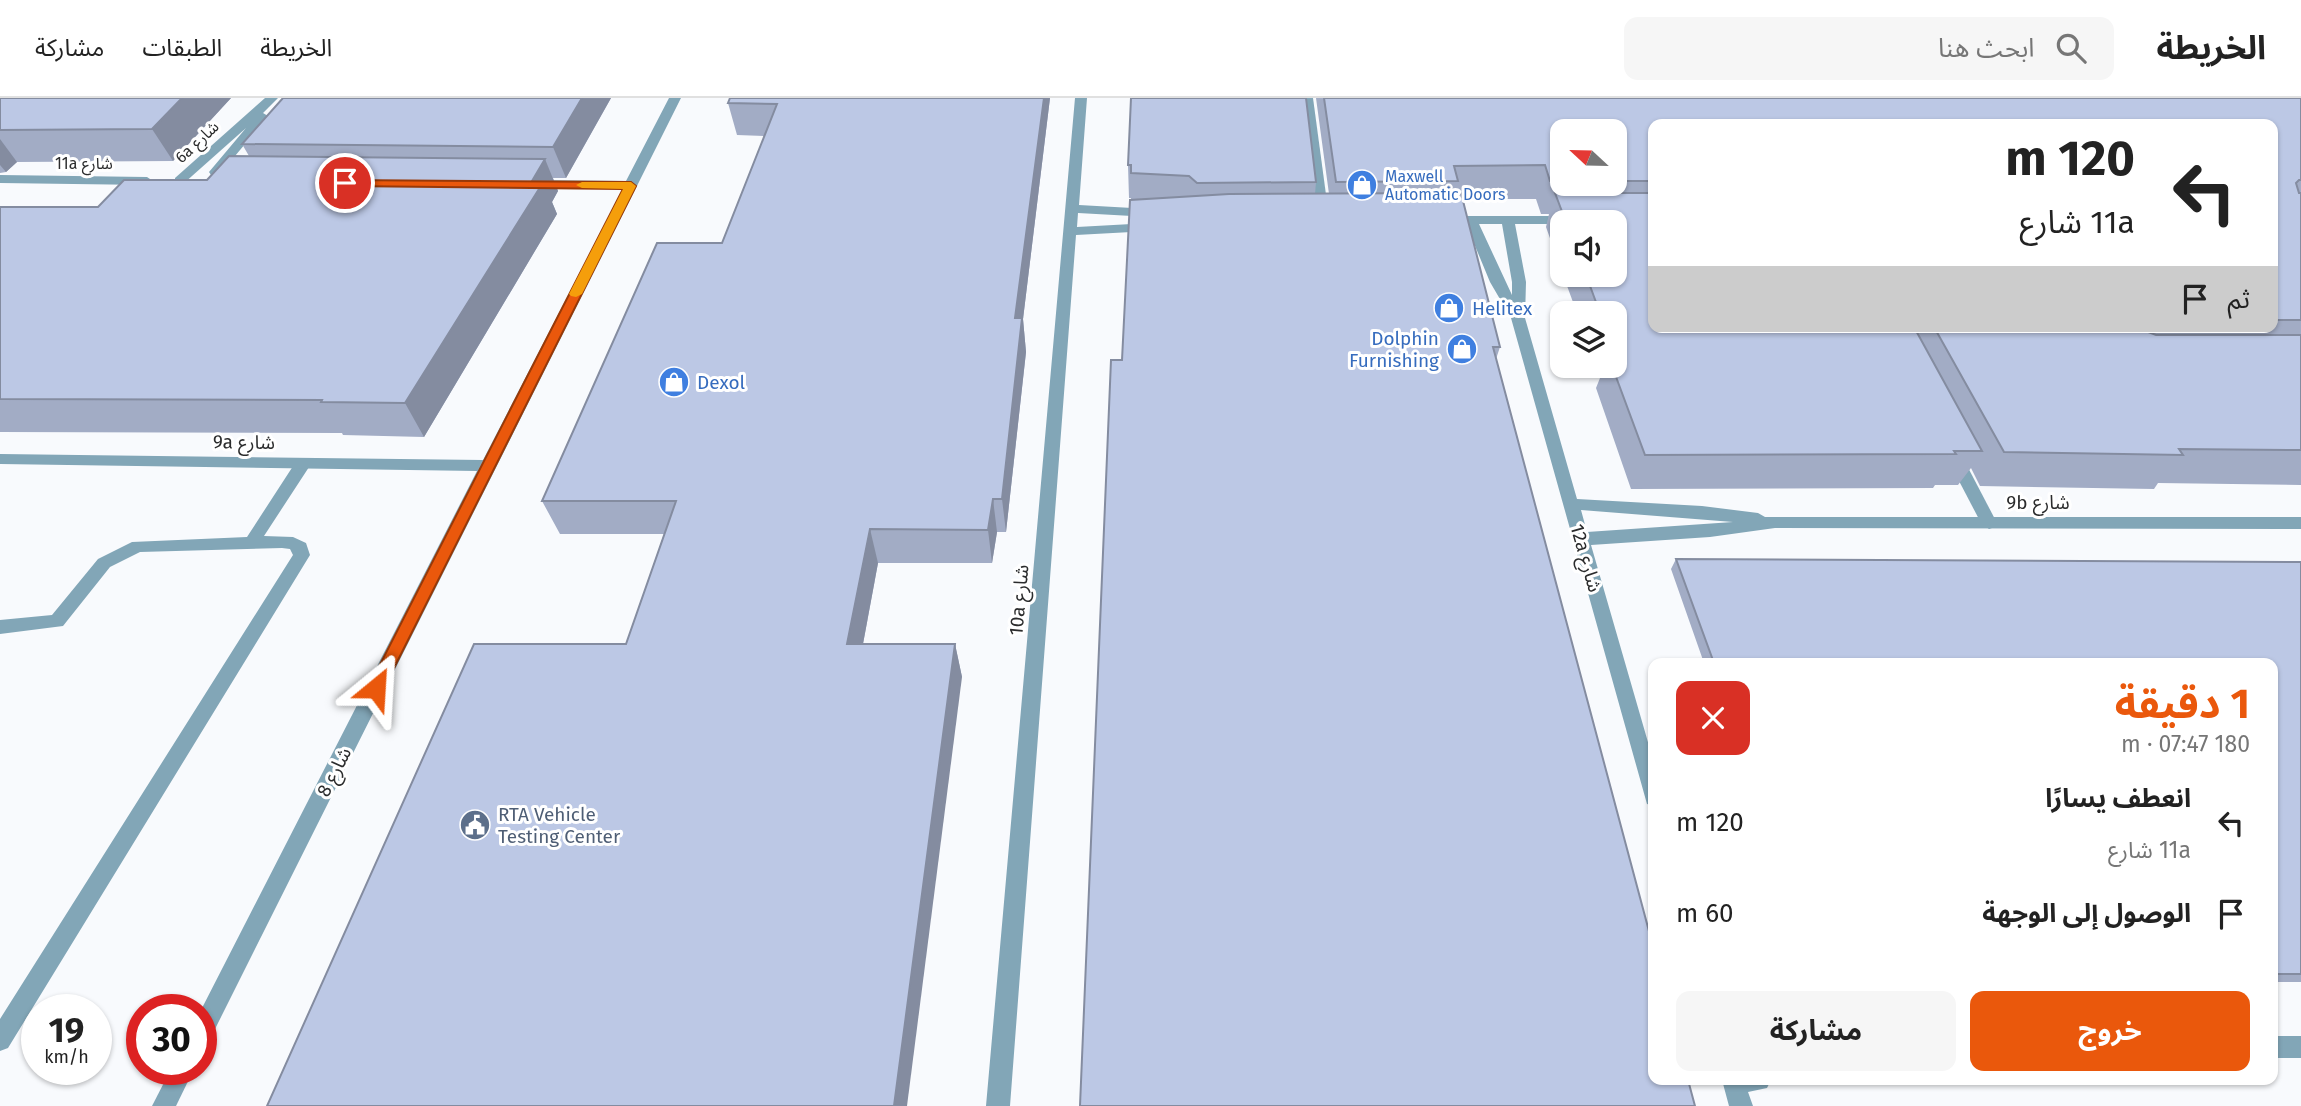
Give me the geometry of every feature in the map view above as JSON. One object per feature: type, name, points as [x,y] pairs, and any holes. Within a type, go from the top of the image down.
[{"type":"street","name":"شارع 8","points":[[217,1001],[675,98]]},
{"type":"street","name":"10a شارع","points":[[998,1106],[1082,98]]},
{"type":"street","points":[[1307,98],[1323,221]]},
{"type":"street","name":"6a شارع","points":[[179,181],[235,128],[271,99]]},
{"type":"street","name":"6a شارع","points":[[209,181],[258,121],[271,99]]},
{"type":"street","name":"11a شارع","points":[[0,179],[209,181]]},
{"type":"street","points":[[522,184],[631,186]]},
{"type":"street","points":[[1070,231],[1163,220],[1072,209]]},
{"type":"street","points":[[1444,220],[1550,220]]},
{"type":"street","name":"12a شارع","points":[[1471,220],[1497,282],[1518,318],[1648,777]]},
{"type":"street","name":"12a شارع","points":[[1508,220],[1519,282],[1518,318]]},
{"type":"street","points":[[1950,449],[1989,523]]},
{"type":"street","name":"9a شارع","points":[[0,459],[488,466]]},
{"type":"street","points":[[252,542],[303,464]]},
{"type":"street","name":"9b شارع","points":[[1571,504],[1702,512],[1775,522],[2301,523]]},
{"type":"street","name":"9b شارع","points":[[1581,539],[1710,531],[1775,522]]},
{"type":"street","points":[[0,627],[57,621],[104,562],[138,546],[252,542],[293,543],[300,547],[302,555],[0,1040]]},
{"type":"street","points":[[2278,1047],[2301,1047]]},
{"type":"street","points":[[164,1106],[175,1085]]},
{"type":"street","points":[[1735,1085],[1741,1106]]},
{"type":"building","points":[[0,98],[182,98],[152,129],[0,130]]},
{"type":"building","points":[[283,98],[582,98],[553,147],[242,144]]},
{"type":"building","points":[[730,98],[1044,98],[1015,318],[1022,318],[1002,499],[993,499],[988,530],[870,529],[847,644],[955,644],[894,1106],[267,1106],[474,644],[626,644],[676,501],[542,501],[657,243],[722,243],[777,104],[728,103]]},
{"type":"building","points":[[1131,98],[1306,98],[1316,182],[1197,183],[1189,176],[1131,173],[1131,165],[1128,165]]},
{"type":"building","points":[[1324,98],[2301,98],[2301,180],[2296,183],[2301,193],[2301,320],[2278,320],[2278,119],[1648,119],[1648,181],[1628,181],[1628,119],[1550,119],[1550,181],[1545,165],[1454,166],[1458,181],[1336,182]]},
{"type":"building","points":[[229,156],[545,159],[532,181],[544,181],[405,403],[321,402],[322,400],[0,399],[0,207],[98,207],[124,180],[207,180]]},
{"type":"building","points":[[1461,193],[1500,347],[1493,347],[1648,928],[1648,1085],[1689,1085],[1695,1106],[1080,1106],[1111,360],[1122,360],[1130,200],[1229,194]]},
{"type":"building","points":[[1628,193],[1648,193],[1648,333],[1917,333],[1982,451],[1954,451],[1956,454],[1645,455],[1616,378],[1627,378],[1627,301],[1596,301],[1590,287],[1627,287],[1627,210],[1561,210],[1556,196],[1628,196]]},
{"type":"building","points":[[1937,333],[2301,335],[2301,450],[2179,449],[2183,455],[2004,452]]},
{"type":"building","points":[[1676,559],[2301,562],[2301,974],[2278,974],[2278,658],[1712,658]]},
{"type":"slow traffic","points":[[576,294],[631,186],[582,185]]},
{"type":"place","name":"Maxwell Automatic Doors","points":[[1362,185]]},
{"type":"place","name":"Helitex","points":[[1449,308]]},
{"type":"place","name":"Dolphin Furnishing","points":[[1462,349]]},
{"type":"place","name":"Dexol","points":[[674,382]]},
{"type":"place","name":"RTA Vehicle Testing Center","points":[[475,825]]},
{"type":"route","points":[[345,183],[631,186],[376,688]]}]
